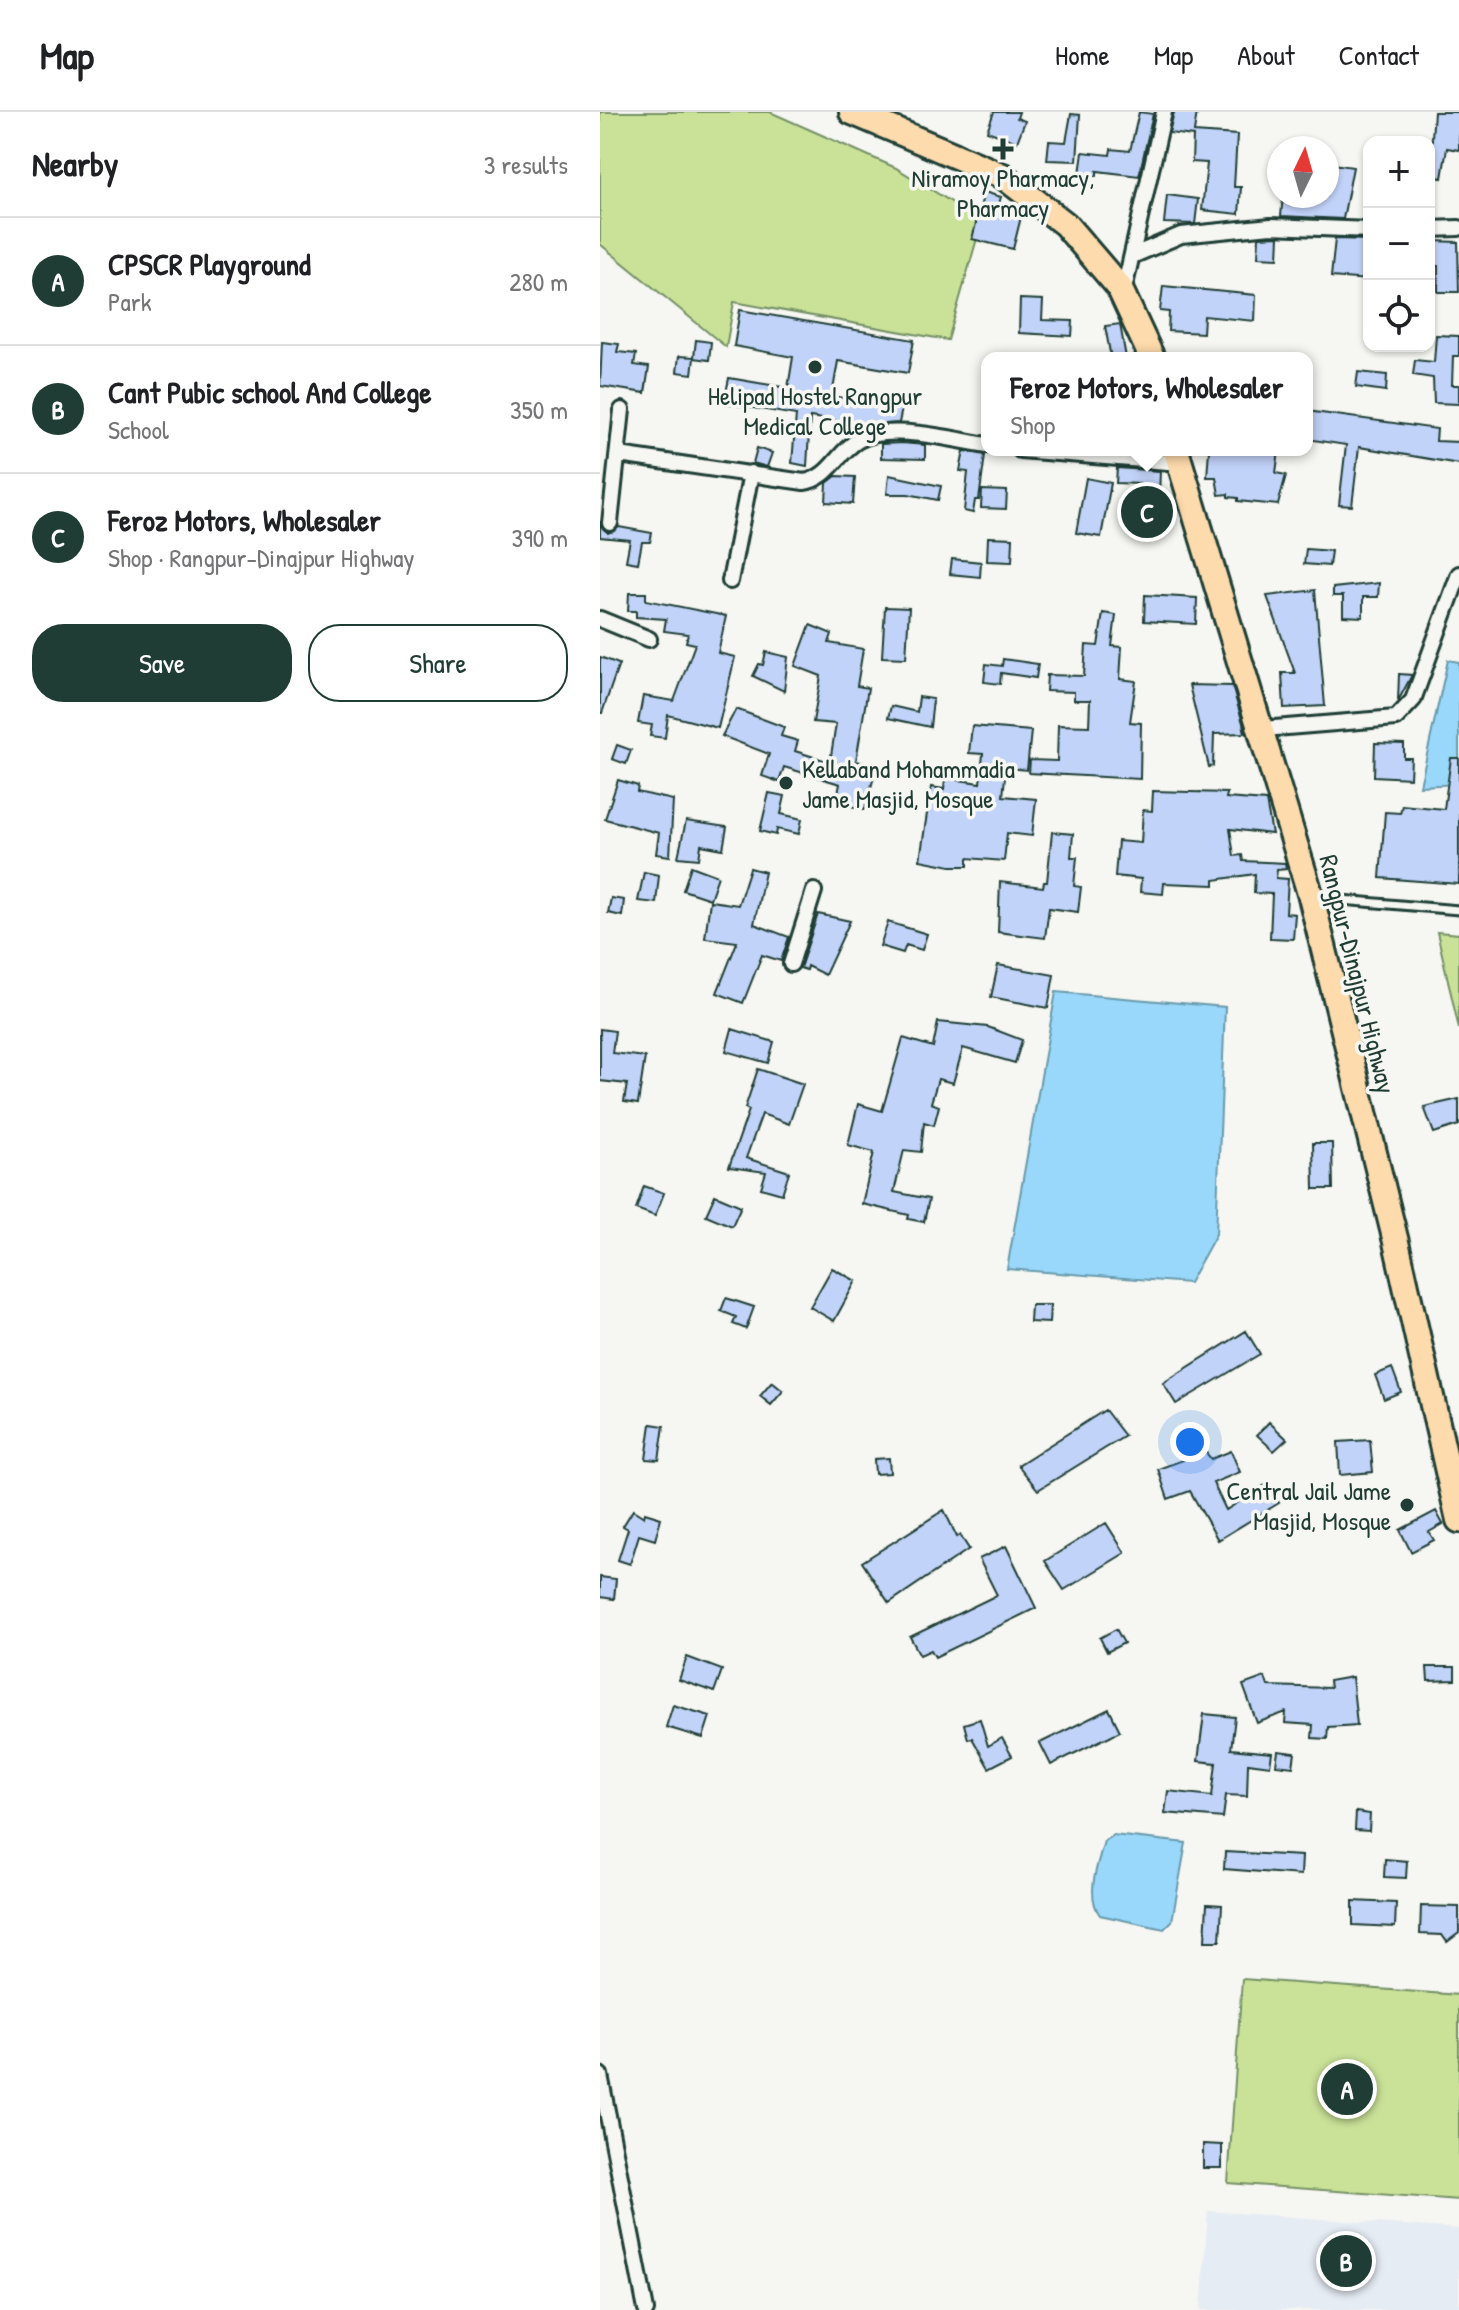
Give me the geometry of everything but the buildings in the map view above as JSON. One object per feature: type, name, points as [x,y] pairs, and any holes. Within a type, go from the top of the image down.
[{"type":"highway","points":[[852,112],[1003,176],[1065,224],[1123,294],[1149,352]]},
{"type":"highway","name":"Rangpur-Dinajpur Highway","points":[[1178,456],[1263,729],[1311,897],[1396,1242],[1459,1520]]},
{"type":"street","points":[[1123,294],[1164,112]]},
{"type":"street","points":[[1132,256],[1181,235],[1271,226],[1363,230]]},
{"type":"street","points":[[1435,229],[1459,228]]},
{"type":"street","points":[[610,523],[622,410]]},
{"type":"street","points":[[619,455],[814,480],[822,477],[856,441],[880,434],[914,434],[981,444]]},
{"type":"street","points":[[730,581],[751,473]]},
{"type":"street","points":[[1263,729],[1381,720],[1404,712],[1419,686],[1459,574]]},
{"type":"street","points":[[600,619],[649,639]]},
{"type":"street","points":[[791,964],[814,891]]},
{"type":"street","points":[[600,2075],[646,2310]]},
{"type":"lane","points":[[1311,897],[1459,910]]},
{"type":"shaded area","points":[[1208,2211],[1459,2229],[1459,2310],[1201,2310]]},
{"type":"green space","points":[[600,112],[770,112],[896,168],[982,221],[948,340],[734,302],[726,347],[600,244]]},
{"type":"green space","points":[[1437,932],[1459,934],[1459,1029]]},
{"type":"green space","points":[[1242,1979],[1459,1995],[1459,2200],[1228,2183]]},
{"type":"water","points":[[1448,660],[1459,662],[1459,784],[1420,786]]},
{"type":"water","points":[[1056,992],[1225,1007],[1216,1234],[1189,1283],[1007,1269]]},
{"type":"water","points":[[1113,1835],[1186,1843],[1172,1921],[1164,1929],[1100,1915],[1093,1898],[1096,1869],[1104,1841]]},
{"type":"place","name":"Niramoy Pharmacy, Pharmacy","points":[[1003,149]]},
{"type":"place","name":"Helipad Hostel Rangpur Medical College","points":[[815,367]]},
{"type":"place","name":"Feroz Motors, Wholesaler","points":[[1147,512]]},
{"type":"place","name":"Kellaband Mohammadia Jame Masjid, Mosque","points":[[786,783]]},
{"type":"place","name":"Central Jail Jame Masjid, Mosque","points":[[1407,1505]]},
{"type":"place","name":"CPSCR Playground","points":[[1347,2089]]},
{"type":"place","name":"Cant Pubic school And College","points":[[1346,2261]]}]
